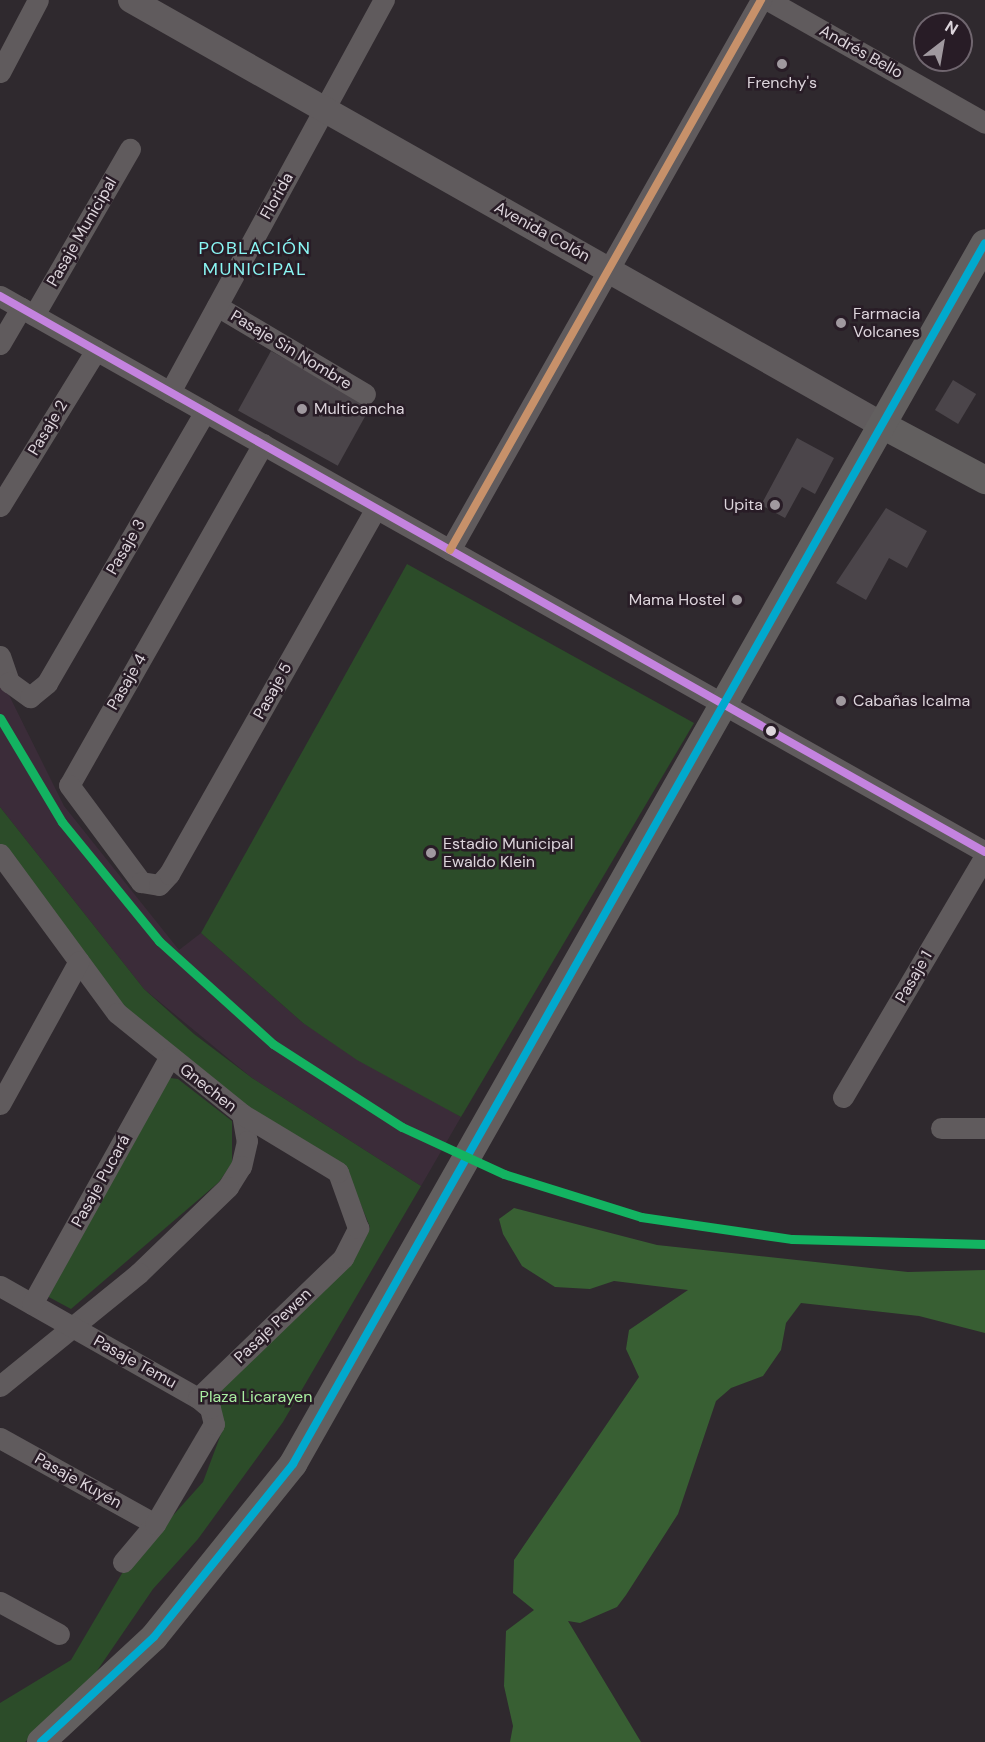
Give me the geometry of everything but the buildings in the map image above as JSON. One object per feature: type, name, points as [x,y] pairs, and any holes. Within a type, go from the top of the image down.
[{"type":"main road","points":[[41,1742],[154,1637],[260,1510],[293,1464],[726,705],[985,243]]},
{"type":"main road","name":"Avenida Colón","points":[[884,426],[985,480]]},
{"type":"street","points":[[0,72],[38,0]]},
{"type":"street","name":"Avenida Colón","points":[[131,0],[884,426]]},
{"type":"street","name":"Florida","points":[[170,392],[384,0]]},
{"type":"street","points":[[450,550],[761,0]]},
{"type":"street","name":"Andrés Bello","points":[[768,0],[985,123]]},
{"type":"street","name":"Pasaje Municipal","points":[[28,311],[130,149]]},
{"type":"street","points":[[0,296],[985,852]]},
{"type":"street","name":"Pasaje Sin Nombre","points":[[217,306],[365,394]]},
{"type":"street","points":[[0,344],[28,311]]},
{"type":"street","name":"Pasaje 2","points":[[0,506],[96,350]]},
{"type":"street","name":"Pasaje 3","points":[[0,656],[9,682],[30,697],[47,683],[205,412]]},
{"type":"street","name":"Pasaje 4","points":[[169,874],[159,885],[141,882],[69,784],[263,444]]},
{"type":"street","name":"Pasaje 5","points":[[169,874],[376,508]]},
{"type":"street","name":"Gnechen","points":[[0,854],[117,1013],[242,1114],[245,1155],[228,1187],[140,1273],[0,1386]]},
{"type":"street","name":"Pasaje 1","points":[[843,1097],[985,856]]},
{"type":"street","points":[[0,1104],[79,961]]},
{"type":"street","name":"Pasaje Pucará","points":[[33,1305],[170,1058]]},
{"type":"street","name":"Pasaje Pewen","points":[[198,1398],[343,1258],[358,1228],[338,1173],[242,1114]]},
{"type":"street","points":[[940,1128],[985,1128]]},
{"type":"street","name":"Pasaje Temu","points":[[0,1286],[198,1398]]},
{"type":"street","points":[[123,1562],[156,1524],[214,1424],[210,1408],[198,1398]]},
{"type":"street","name":"Pasaje Kuyén","points":[[0,1438],[156,1524]]},
{"type":"street","points":[[0,1602],[59,1634]]},
{"type":"shaded area","points":[[0,677],[64,806],[179,950],[201,933],[303,1023],[461,1117],[421,1186],[252,1078],[144,989],[0,807]]},
{"type":"green space","name":"Estadio Municipal Ewaldo Klein","points":[[407,564],[694,723],[461,1117],[357,1060],[303,1023],[201,933]]},
{"type":"green space","name":"Plaza Licarayen","points":[[0,807],[144,989],[194,1034],[252,1078],[421,1186],[283,1422],[198,1539],[153,1589],[77,1700],[25,1742],[0,1742],[0,1703],[71,1660],[124,1570],[203,1482],[224,1426],[217,1385],[360,1249],[370,1227],[350,1178],[239,1103],[125,1009],[0,844]]},
{"type":"green space","points":[[163,1077],[178,1079],[232,1121],[232,1163],[219,1182],[71,1309],[45,1295]]},
{"type":"green space","points":[[514,1208],[657,1245],[908,1272],[985,1270],[985,1333],[919,1316],[801,1303],[786,1323],[781,1350],[763,1376],[731,1388],[716,1401],[678,1514],[626,1595],[617,1607],[580,1623],[568,1621],[641,1742],[510,1742],[513,1726],[504,1686],[506,1631],[534,1610],[513,1593],[514,1560],[639,1377],[626,1349],[629,1330],[688,1290],[614,1281],[590,1289],[555,1287],[522,1266],[503,1234],[499,1219]]},
{"type":"transit line","points":[[450,550],[761,0]]},
{"type":"transit line","points":[[41,1742],[154,1637],[293,1464],[985,243]]},
{"type":"transit line","points":[[0,296],[985,852]]},
{"type":"transit line","points":[[0,718],[62,822],[159,941],[273,1044],[402,1127],[504,1174],[641,1217],[792,1239],[985,1244]]},
{"type":"place","name":"Frenchy's","points":[[782,64]]},
{"type":"place","name":"Farmacia Volcanes","points":[[841,323]]},
{"type":"place","name":"Multicancha","points":[[302,409]]},
{"type":"place","name":"Upita","points":[[775,505]]},
{"type":"place","name":"Mama Hostel","points":[[737,600]]},
{"type":"place","name":"Cabañas Icalma","points":[[841,701]]},
{"type":"place","name":"Estadio Municipal Ewaldo Klein","points":[[431,853]]},
{"type":"district","name":"POBLACIÓN MUNICIPAL","points":[[255,259]]}]
